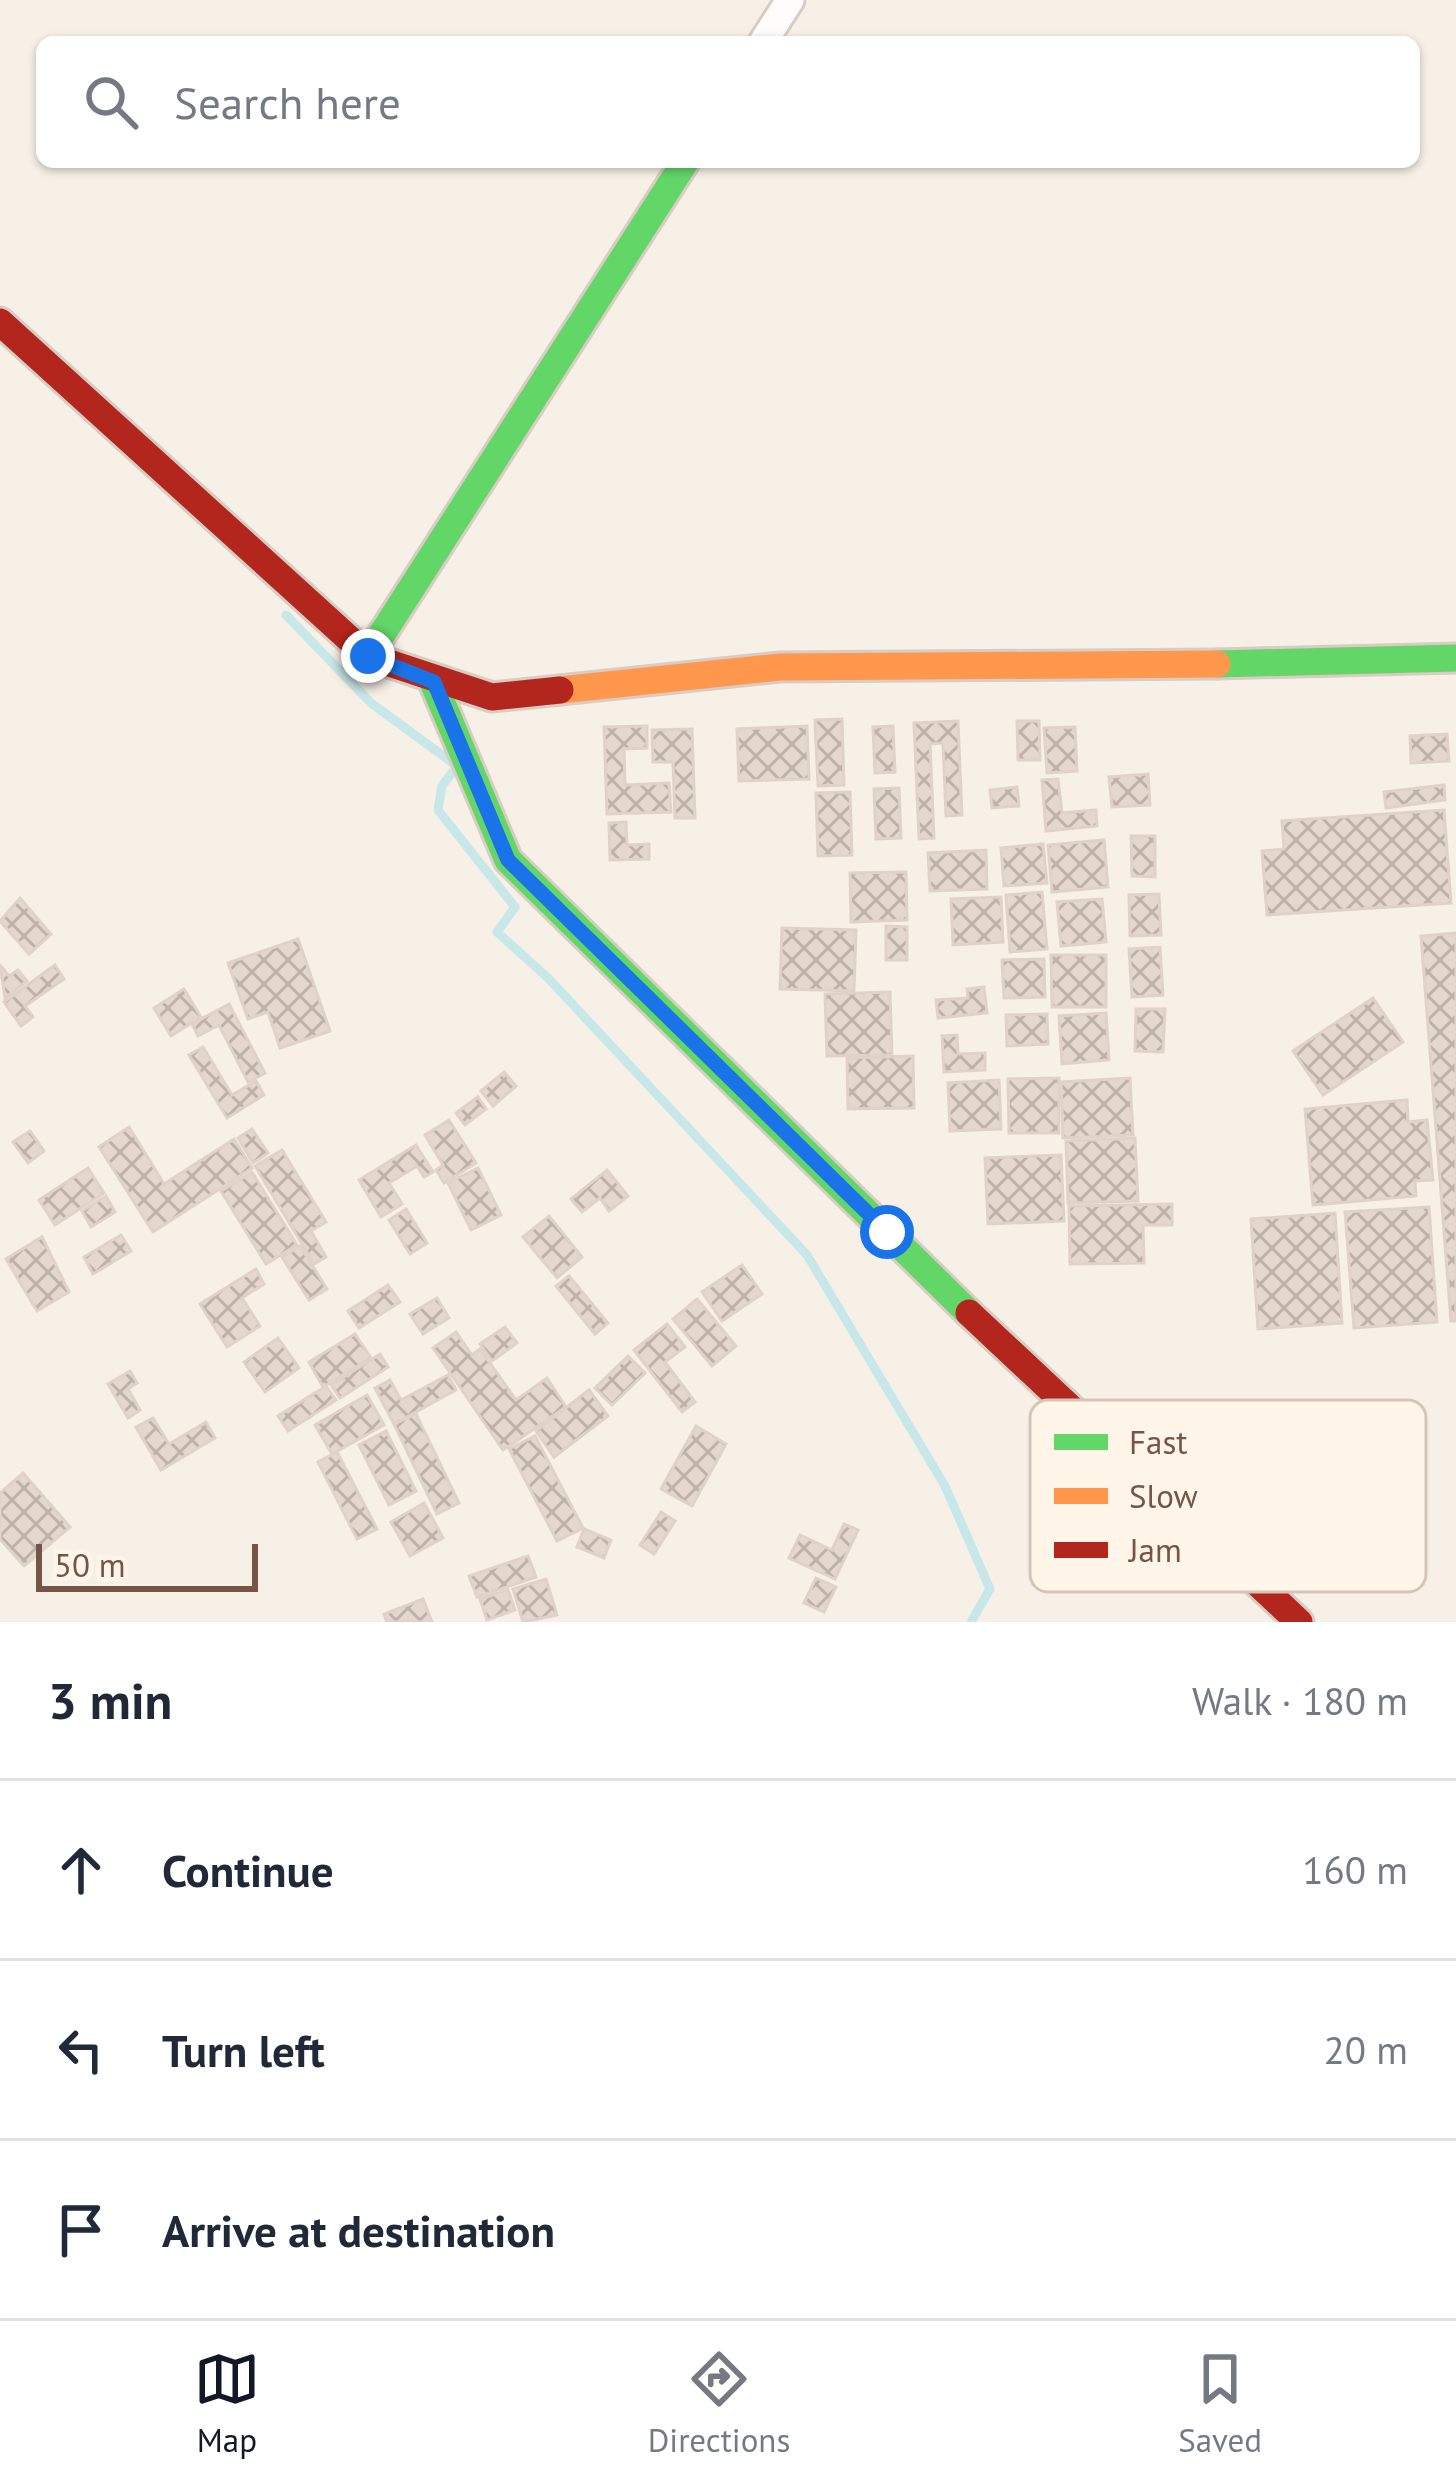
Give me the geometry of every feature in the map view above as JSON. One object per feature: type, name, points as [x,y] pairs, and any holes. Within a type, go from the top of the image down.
[{"type":"street","points":[[767,36],[790,0]]},
{"type":"street","points":[[368,656],[682,168]]},
{"type":"street","points":[[0,322],[368,656],[434,682],[492,697],[780,667],[1060,668],[1456,658]]},
{"type":"street","points":[[434,682],[508,860],[1060,1400]]},
{"type":"street","points":[[1267,1592],[1299,1622]]},
{"type":"building","points":[[842,719],[844,785],[818,786],[815,720]]},
{"type":"building","points":[[958,721],[962,815],[946,816],[943,743],[930,744],[934,838],[919,839],[914,723]]},
{"type":"building","points":[[1017,721],[1039,721],[1040,760],[1018,760]]},
{"type":"building","points":[[647,726],[647,748],[624,749],[625,785],[669,783],[671,812],[607,814],[604,727]]},
{"type":"building","points":[[807,726],[809,779],[739,781],[737,729]]},
{"type":"building","points":[[893,726],[895,772],[875,773],[873,727]]},
{"type":"building","points":[[1075,727],[1077,771],[1047,773],[1044,728]]},
{"type":"building","points":[[692,729],[695,818],[675,818],[673,762],[653,762],[652,730]]},
{"type":"building","points":[[1447,734],[1449,761],[1411,763],[1410,736]]},
{"type":"building","points":[[1148,774],[1150,805],[1112,807],[1109,777]]},
{"type":"building","points":[[1058,779],[1062,813],[1096,810],[1097,826],[1046,831],[1042,780]]},
{"type":"building","points":[[1444,785],[1445,800],[1386,808],[1384,792]]},
{"type":"building","points":[[1017,787],[1019,806],[992,808],[990,790]]},
{"type":"building","points":[[899,788],[901,838],[876,839],[874,789]]},
{"type":"building","points":[[850,792],[852,855],[818,856],[816,793]]},
{"type":"building","points":[[1444,810],[1451,903],[1267,915],[1262,851],[1284,849],[1282,821]]},
{"type":"building","points":[[626,822],[627,845],[649,844],[649,859],[610,860],[609,823]]},
{"type":"building","points":[[1131,836],[1155,836],[1155,877],[1132,876]]},
{"type":"building","points":[[1104,840],[1108,887],[1052,892],[1048,845]]},
{"type":"building","points":[[1043,844],[1047,883],[1004,886],[1001,848]]},
{"type":"building","points":[[986,850],[987,889],[930,891],[928,853]]},
{"type":"building","points":[[906,872],[907,920],[851,922],[850,873]]},
{"type":"building","points":[[1042,892],[1047,949],[1010,952],[1006,895]]},
{"type":"building","points":[[1159,894],[1161,935],[1130,936],[1129,895]]},
{"type":"building","points":[[1001,897],[1003,942],[953,945],[951,899]]},
{"type":"building","points":[[20,898],[51,934],[29,954],[0,921]]},
{"type":"building","points":[[1102,899],[1106,942],[1061,946],[1057,902]]},
{"type":"building","points":[[886,926],[907,927],[907,960],[886,960]]},
{"type":"building","points":[[782,928],[856,930],[854,991],[780,989]]},
{"type":"building","points":[[1456,933],[1456,1321],[1451,1321],[1421,936]]},
{"type":"building","points":[[298,939],[330,1031],[280,1048],[268,1012],[248,1019],[228,963]]},
{"type":"building","points":[[1160,947],[1163,995],[1132,997],[1129,949]]},
{"type":"building","points":[[1051,955],[1106,955],[1106,1007],[1052,1007]]},
{"type":"building","points":[[1044,959],[1045,997],[1004,998],[1002,960]]},
{"type":"building","points":[[0,965],[9,976],[18,970],[27,981],[5,998]]},
{"type":"building","points":[[55,965],[64,979],[25,1006],[33,1017],[21,1026],[4,1002]]},
{"type":"building","points":[[984,987],[987,1013],[938,1018],[936,1000],[968,998],[967,989]]},
{"type":"building","points":[[184,989],[201,1017],[171,1036],[154,1008]]},
{"type":"building","points":[[890,992],[892,1055],[827,1056],[825,994]]},
{"type":"building","points":[[1373,998],[1403,1042],[1323,1095],[1293,1051]]},
{"type":"building","points":[[229,1004],[265,1073],[248,1082],[219,1025],[198,1036],[192,1024]]},
{"type":"building","points":[[1136,1009],[1165,1009],[1163,1052],[1135,1051]]},
{"type":"building","points":[[1106,1013],[1109,1060],[1062,1064],[1059,1016]]},
{"type":"building","points":[[1047,1014],[1048,1044],[1007,1046],[1006,1015]]},
{"type":"building","points":[[957,1035],[958,1054],[985,1053],[985,1070],[944,1072],[942,1036]]},
{"type":"building","points":[[203,1047],[232,1095],[256,1081],[264,1095],[227,1118],[189,1055]]},
{"type":"building","points":[[913,1056],[914,1108],[848,1109],[847,1058]]},
{"type":"building","points":[[504,1072],[516,1086],[493,1106],[481,1091]]},
{"type":"building","points":[[1059,1078],[1059,1133],[1009,1133],[1008,1079]]},
{"type":"building","points":[[1130,1078],[1133,1135],[1063,1138],[1061,1082]]},
{"type":"building","points":[[999,1080],[1001,1129],[950,1131],[948,1083]]},
{"type":"building","points":[[478,1097],[486,1109],[465,1125],[456,1113]]},
{"type":"building","points":[[1407,1100],[1408,1122],[1427,1120],[1433,1180],[1415,1181],[1416,1196],[1313,1205],[1305,1109]]},
{"type":"building","points":[[449,1120],[476,1163],[444,1183],[436,1170],[443,1165],[425,1135]]},
{"type":"building","points":[[129,1127],[164,1184],[234,1139],[252,1168],[153,1232],[99,1147]]},
{"type":"building","points":[[252,1129],[268,1153],[253,1163],[238,1138]]},
{"type":"building","points":[[30,1131],[44,1151],[28,1163],[13,1142]]},
{"type":"building","points":[[1135,1138],[1138,1201],[1068,1203],[1066,1141]]},
{"type":"building","points":[[416,1145],[433,1172],[424,1177],[417,1166],[389,1183],[402,1204],[381,1217],[359,1180]]},
{"type":"building","points":[[282,1150],[326,1222],[311,1231],[326,1257],[314,1264],[255,1166]]},
{"type":"building","points":[[1061,1155],[1064,1221],[988,1224],[985,1158]]},
{"type":"building","points":[[88,1168],[104,1193],[55,1225],[39,1200]]},
{"type":"building","points":[[478,1168],[501,1215],[471,1230],[448,1183]]},
{"type":"building","points":[[607,1170],[628,1196],[609,1211],[600,1198],[582,1212],[571,1199]]},
{"type":"building","points":[[252,1172],[297,1245],[266,1264],[221,1191]]},
{"type":"building","points":[[106,1196],[115,1212],[91,1227],[82,1211]]},
{"type":"building","points":[[1172,1204],[1172,1225],[1143,1225],[1144,1263],[1070,1264],[1069,1206]]},
{"type":"building","points":[[1429,1207],[1437,1322],[1354,1328],[1345,1212]]},
{"type":"building","points":[[406,1209],[427,1243],[410,1254],[389,1220]]},
{"type":"building","points":[[1335,1213],[1342,1323],[1258,1329],[1251,1219]]},
{"type":"building","points":[[549,1216],[582,1257],[557,1278],[523,1237]]},
{"type":"building","points":[[121,1235],[131,1251],[93,1274],[84,1257]]},
{"type":"building","points":[[42,1237],[69,1292],[37,1311],[6,1259]]},
{"type":"building","points":[[300,1246],[327,1289],[309,1300],[282,1257]]},
{"type":"building","points":[[742,1265],[762,1294],[722,1321],[702,1292]]},
{"type":"building","points":[[256,1269],[264,1284],[242,1298],[260,1326],[227,1347],[200,1304]]},
{"type":"building","points":[[569,1276],[608,1323],[595,1334],[556,1286]]},
{"type":"building","points":[[388,1285],[400,1302],[359,1328],[348,1311]]},
{"type":"building","points":[[437,1298],[449,1318],[423,1334],[410,1314]]},
{"type":"building","points":[[697,1299],[736,1346],[712,1366],[673,1319]]},
{"type":"building","points":[[667,1324],[685,1347],[665,1362],[695,1402],[682,1412],[634,1350]]},
{"type":"building","points":[[505,1327],[517,1343],[492,1361],[480,1344]]},
{"type":"building","points":[[456,1332],[472,1355],[480,1349],[516,1400],[547,1378],[566,1407],[503,1450],[433,1348]]},
{"type":"building","points":[[355,1334],[371,1358],[323,1387],[309,1362]]},
{"type":"building","points":[[278,1338],[299,1368],[265,1392],[244,1362]]},
{"type":"building","points":[[380,1354],[388,1367],[340,1398],[331,1385]]},
{"type":"building","points":[[628,1356],[645,1373],[612,1405],[595,1388]]},
{"type":"building","points":[[130,1371],[137,1383],[128,1389],[140,1410],[128,1418],[108,1384]]},
{"type":"building","points":[[448,1375],[456,1390],[394,1424],[375,1388],[390,1380],[401,1400]]},
{"type":"building","points":[[326,1386],[336,1400],[288,1431],[278,1416]]},
{"type":"building","points":[[589,1390],[608,1416],[554,1457],[536,1431]]},
{"type":"building","points":[[367,1395],[384,1425],[332,1454],[315,1425]]},
{"type":"building","points":[[416,1414],[459,1503],[437,1514],[394,1424]]},
{"type":"building","points":[[153,1418],[169,1444],[206,1422],[215,1438],[161,1470],[136,1427]]},
{"type":"building","points":[[696,1426],[726,1444],[692,1506],[661,1489]]},
{"type":"building","points":[[386,1431],[416,1491],[389,1505],[359,1445]]},
{"type":"building","points":[[535,1436],[583,1528],[557,1541],[509,1449]]},
{"type":"building","points":[[337,1452],[377,1529],[357,1539],[318,1462]]},
{"type":"building","points":[[23,1473],[70,1527],[24,1566],[0,1539],[0,1493]]},
{"type":"building","points":[[424,1503],[443,1538],[410,1556],[391,1522]]},
{"type":"building","points":[[661,1512],[675,1521],[654,1554],[640,1545]]},
{"type":"building","points":[[844,1524],[858,1530],[835,1579],[789,1558],[800,1535],[832,1550]]},
{"type":"building","points":[[584,1529],[611,1540],[604,1558],[577,1547]]},
{"type":"building","points":[[528,1556],[536,1577],[477,1597],[469,1576]]},
{"type":"building","points":[[816,1578],[836,1587],[824,1612],[804,1603]]},
{"type":"building","points":[[546,1579],[557,1615],[523,1622],[513,1589]]},
{"type":"building","points":[[508,1590],[515,1610],[487,1620],[480,1599]]},
{"type":"building","points":[[423,1599],[432,1622],[387,1622],[384,1614]]},
{"type":"waterway","points":[[286,615],[371,703],[457,766],[442,786],[438,810],[515,907],[497,932],[548,978],[807,1255],[945,1486],[990,1589],[971,1622]]},
{"type":"traffic: fast","points":[[368,656],[681,168]]},
{"type":"traffic: fast","points":[[1217,664],[1456,658]]},
{"type":"traffic: fast","points":[[433,682],[508,860],[969,1313]]},
{"type":"traffic: slow","points":[[560,690],[780,667],[1217,664]]},
{"type":"traffic: jam","points":[[0,322],[368,656],[492,697],[560,690]]},
{"type":"traffic: jam","points":[[969,1313],[1062,1400]]},
{"type":"traffic: jam","points":[[1267,1592],[1299,1622]]},
{"type":"route","points":[[368,656],[434,682],[508,860],[887,1232]]}]
